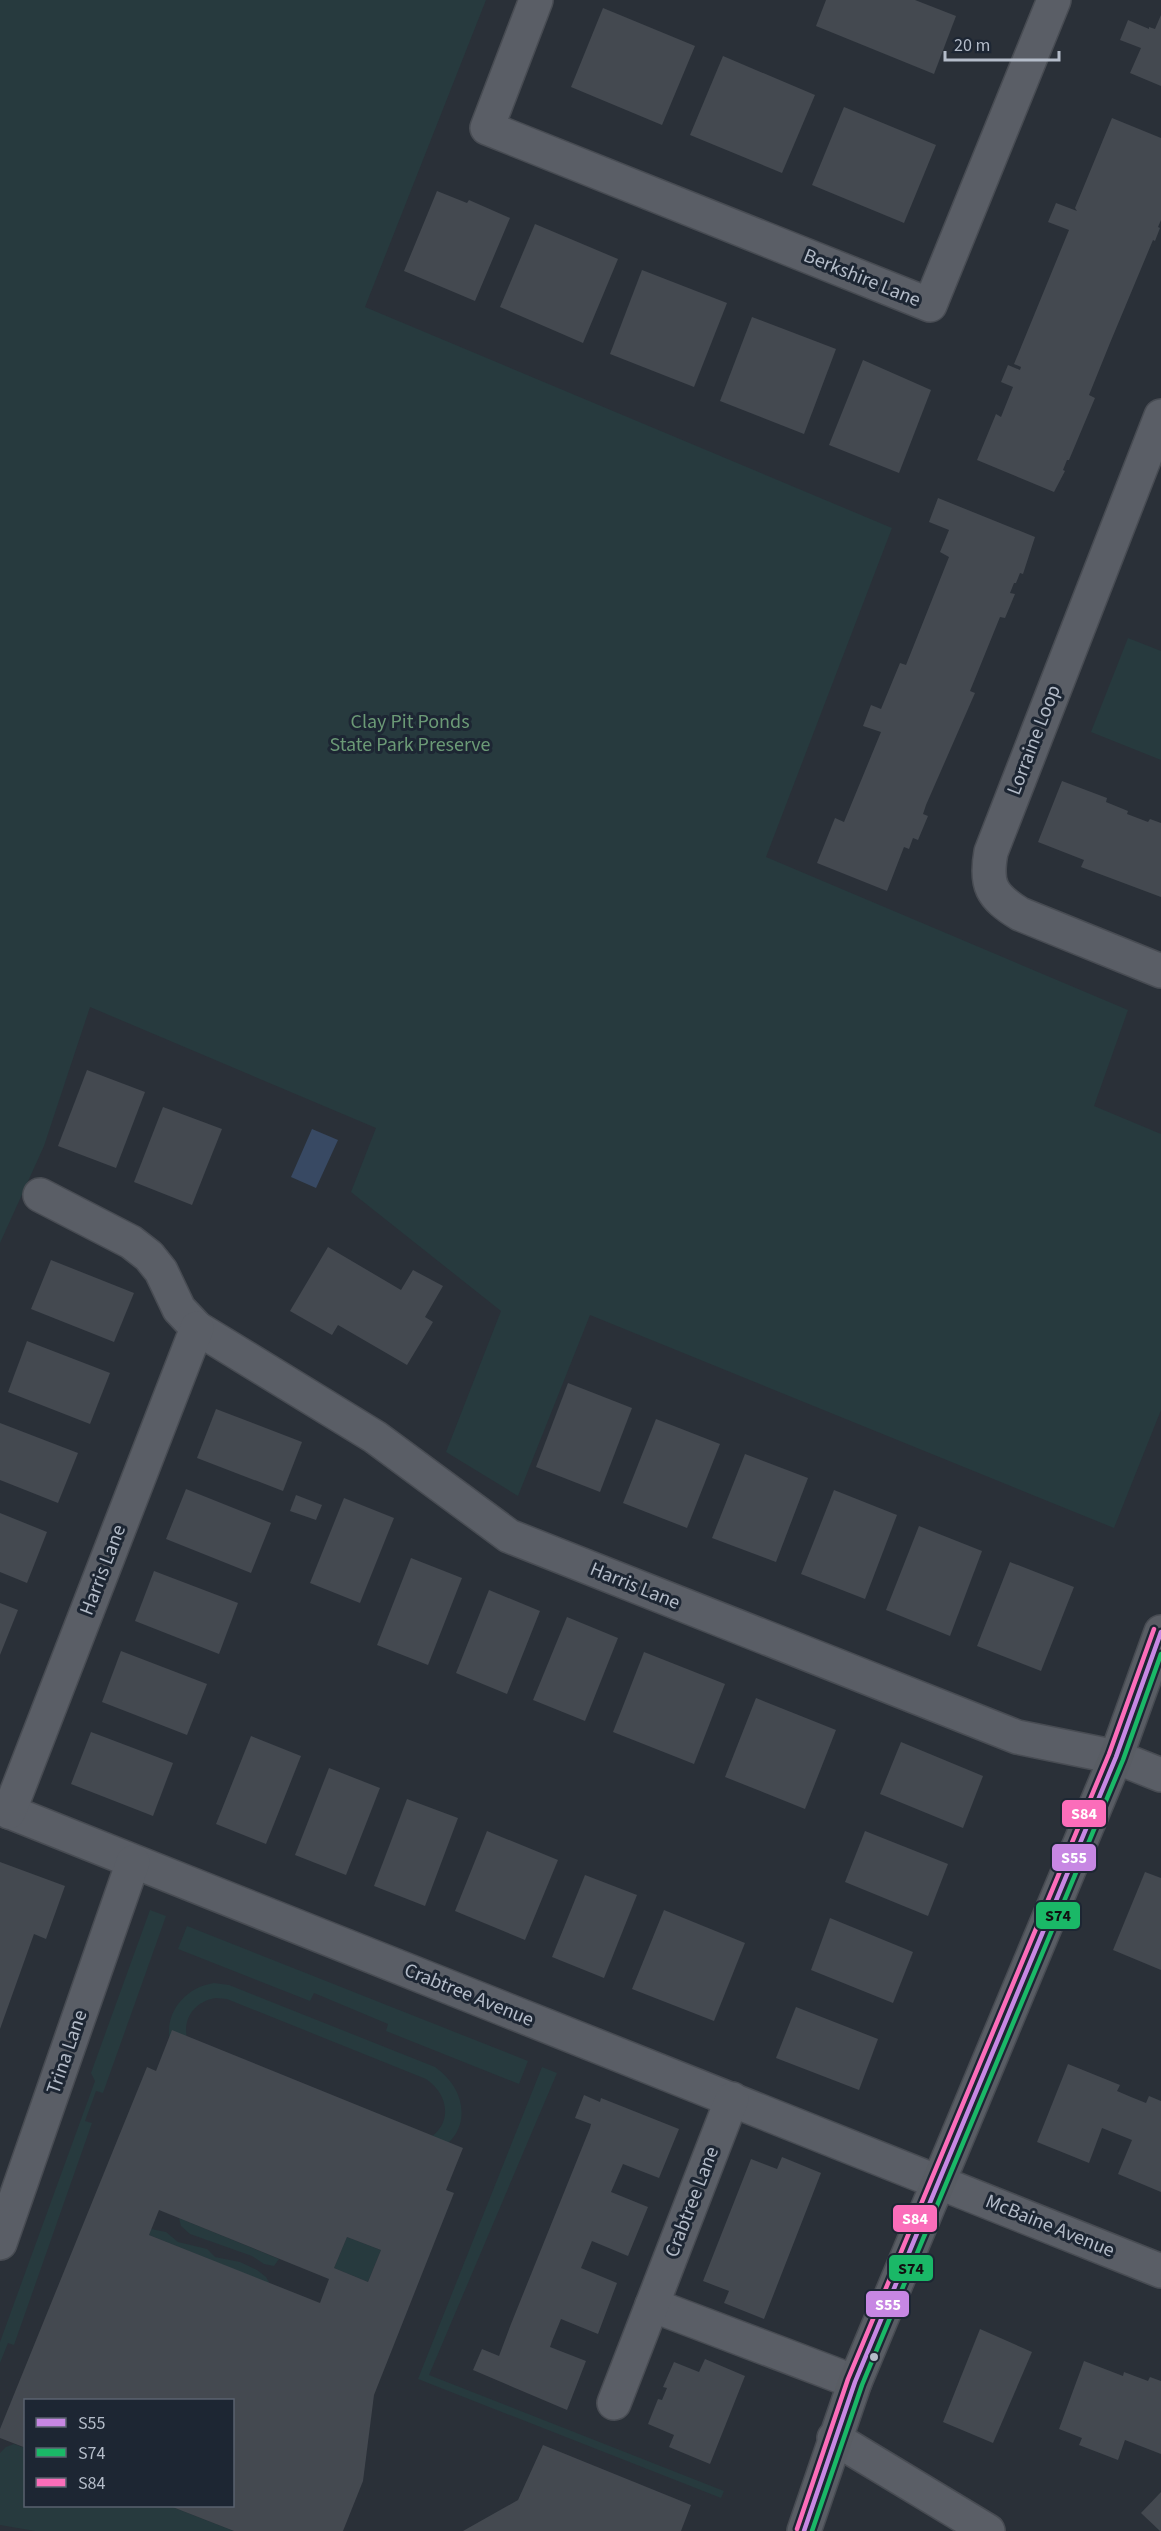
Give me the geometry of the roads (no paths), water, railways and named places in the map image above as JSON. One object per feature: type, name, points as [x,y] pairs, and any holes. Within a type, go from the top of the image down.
[{"type":"street","name":"Berkshire Lane","points":[[537,0],[487,128],[930,305],[1054,0]]},
{"type":"street","name":"Lorraine Loop","points":[[1161,416],[991,852],[988,871],[990,887],[1002,903],[1020,914],[1161,971]]},
{"type":"street","name":"Harris Lane","points":[[40,1195],[131,1242],[149,1256],[161,1271],[179,1309],[197,1328],[375,1437],[509,1536],[1017,1737],[1116,1757],[1161,1775]]},
{"type":"street","name":"Harris Lane","points":[[4,1810],[197,1328]]},
{"type":"street","points":[[804,2531],[855,2382],[1116,1757],[1161,1632]]},
{"type":"street","name":"Crabtree Avenue","points":[[4,1810],[939,2181]]},
{"type":"street","name":"Trina Lane","points":[[0,2243],[133,1862]]},
{"type":"street","name":"Crabtree Lane","points":[[614,2403],[732,2099]]},
{"type":"street","name":"McBaine Avenue","points":[[939,2181],[1161,2271]]},
{"type":"street","points":[[652,2305],[855,2382]]},
{"type":"street","points":[[834,2438],[988,2531]]},
{"type":"water","points":[[312,1129],[338,1140],[316,1188],[291,1177]]},
{"type":"park label","name":"Clay Pit Ponds State Park Preserve","points":[[410,734]]}]
